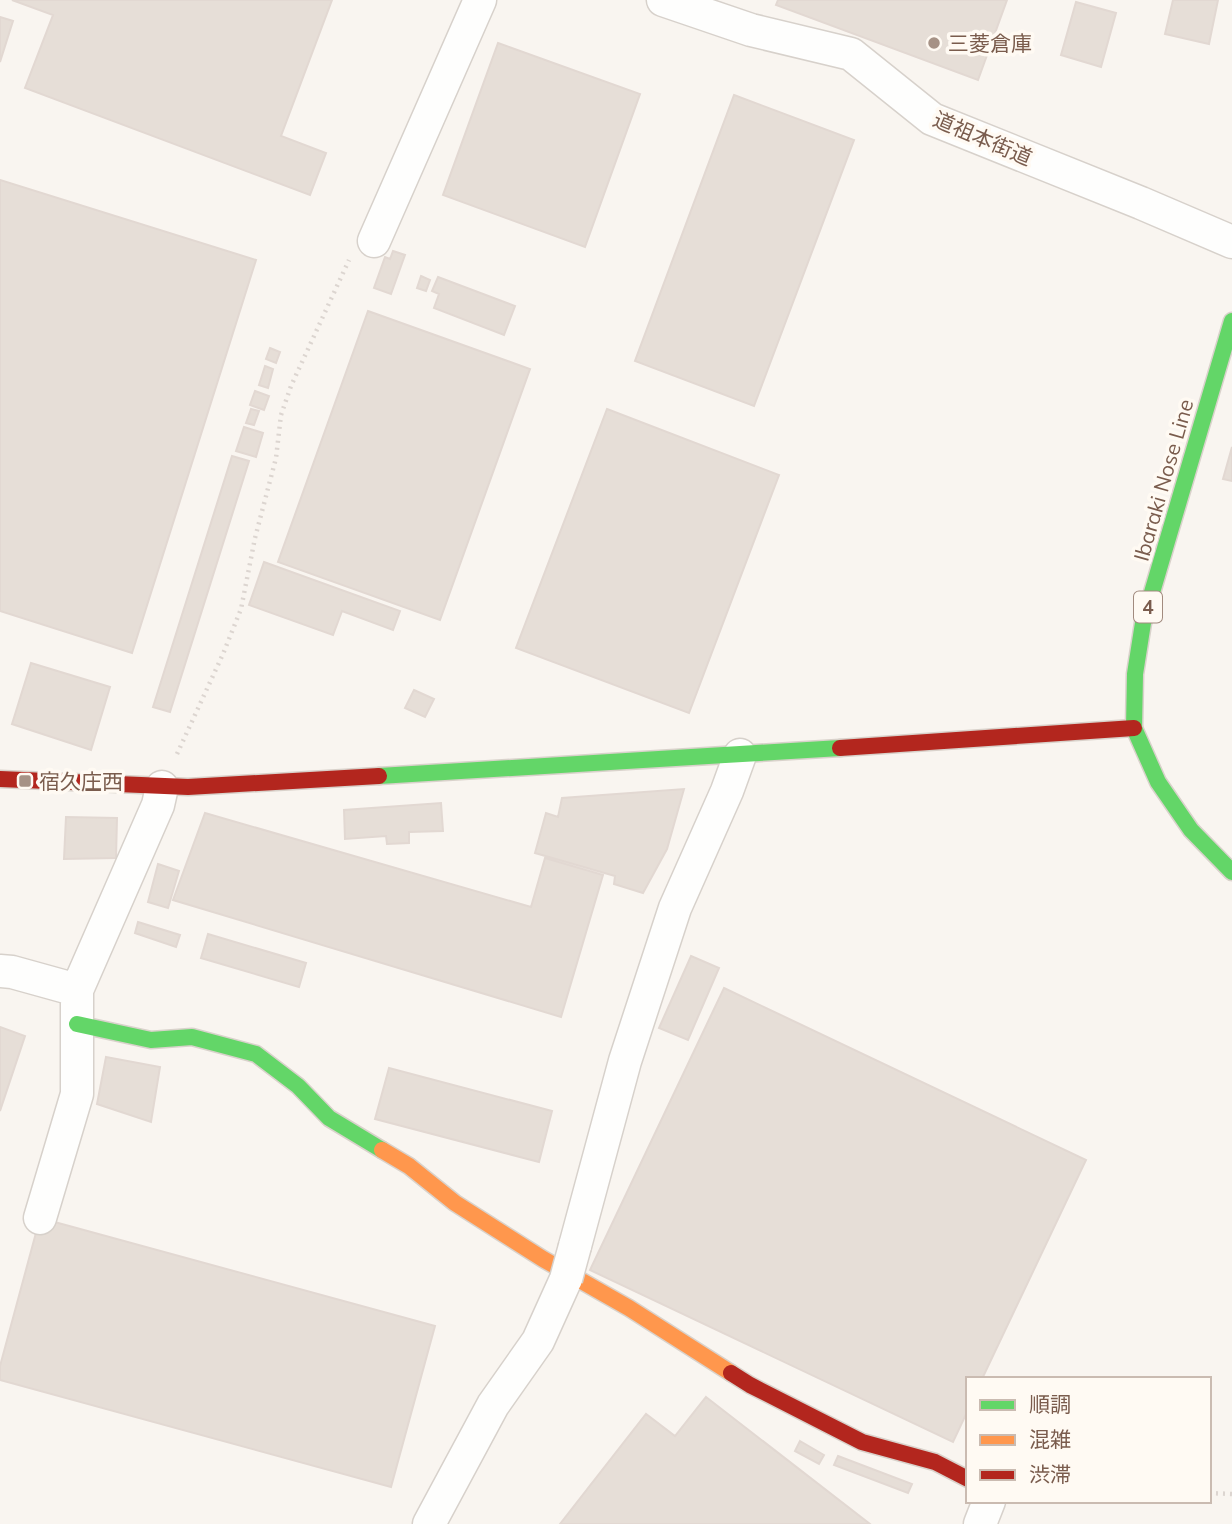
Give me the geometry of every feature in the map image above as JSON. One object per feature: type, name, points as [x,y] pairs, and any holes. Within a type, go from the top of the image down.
[{"type":"street","points":[[374,241],[480,0]]},
{"type":"street","name":"道祖本街道","points":[[663,0],[751,30],[851,54],[932,119],[1232,242]]},
{"type":"street","name":"Ibaraki Nose Line","points":[[1232,321],[1143,623],[1135,674],[1134,728],[1158,782],[1191,830],[1232,872]]},
{"type":"street","points":[[0,779],[188,787],[740,755],[1134,728]]},
{"type":"street","points":[[429,1524],[494,1405],[538,1341],[566,1279],[625,1061],[675,908],[727,791],[740,755]]},
{"type":"street","points":[[40,1218],[77,1094],[77,990],[158,805],[162,787]]},
{"type":"street","points":[[0,971],[77,990]]},
{"type":"street","points":[[77,1024],[151,1040],[192,1037],[256,1054],[298,1086],[329,1118],[409,1166],[455,1203],[750,1385],[862,1442],[935,1462],[966,1478]]},
{"type":"street","points":[[980,1524],[988,1503]]},
{"type":"path","points":[[162,787],[241,609],[255,538],[276,458],[281,415],[291,386],[358,241],[374,241]]},
{"type":"path","points":[[1211,1493],[1232,1494]]},
{"type":"building","points":[[12,0],[332,0],[281,136],[326,153],[310,195],[25,88],[53,15]]},
{"type":"building","name":"三菱倉庫","points":[[778,0],[1007,0],[978,80],[776,5]]},
{"type":"building","points":[[1173,0],[1218,0],[1209,44],[1165,34]]},
{"type":"building","points":[[1076,2],[1116,13],[1101,67],[1061,55]]},
{"type":"building","points":[[0,17],[13,21],[0,62]]},
{"type":"building","points":[[498,43],[640,94],[585,247],[443,195]]},
{"type":"building","points":[[734,95],[854,140],[754,406],[635,361]]},
{"type":"building","points":[[0,180],[256,260],[132,653],[0,611]]},
{"type":"building","points":[[393,251],[405,255],[391,294],[374,288],[385,257],[390,259]]},
{"type":"building","points":[[421,276],[430,280],[426,291],[417,288]]},
{"type":"building","points":[[438,277],[515,306],[504,335],[434,308],[439,294],[432,291]]},
{"type":"building","points":[[368,311],[530,369],[440,620],[278,562]]},
{"type":"building","points":[[270,348],[280,352],[276,363],[266,359]]},
{"type":"building","points":[[265,366],[273,369],[268,388],[259,385]]},
{"type":"building","points":[[255,391],[269,396],[264,410],[250,405]]},
{"type":"building","points":[[251,409],[259,411],[254,425],[246,423]]},
{"type":"building","points":[[607,409],[779,475],[689,713],[516,648]]},
{"type":"building","points":[[244,427],[263,433],[256,457],[236,451]]},
{"type":"building","points":[[1232,447],[1232,481],[1223,479]]},
{"type":"building","points":[[232,456],[249,461],[170,712],[153,707]]},
{"type":"building","points":[[264,562],[400,611],[393,630],[342,611],[333,635],[249,605]]},
{"type":"building","points":[[31,663],[110,687],[91,750],[12,724]]},
{"type":"building","points":[[414,690],[434,699],[425,717],[405,708]]},
{"type":"building","points":[[684,789],[667,849],[643,893],[614,884],[615,876],[535,853],[546,813],[558,817],[562,798]]},
{"type":"building","points":[[441,803],[443,831],[409,832],[409,843],[387,844],[386,836],[345,839],[344,810]]},
{"type":"building","points":[[205,813],[531,907],[545,858],[603,875],[561,1017],[173,900]]},
{"type":"building","points":[[66,817],[117,818],[116,858],[64,859]]},
{"type":"building","points":[[158,864],[179,871],[168,908],[148,902]]},
{"type":"building","points":[[138,922],[180,935],[176,947],[135,933]]},
{"type":"building","points":[[208,934],[306,963],[299,987],[201,958]]},
{"type":"building","points":[[691,956],[719,968],[688,1040],[659,1028]]},
{"type":"building","points":[[724,988],[1086,1160],[983,1377],[966,1377],[966,1414],[953,1442],[590,1270]]},
{"type":"building","points":[[0,1027],[25,1036],[0,1111]]},
{"type":"building","points":[[106,1057],[160,1067],[151,1122],[97,1104]]},
{"type":"building","points":[[389,1068],[552,1111],[539,1162],[375,1119]]},
{"type":"building","points":[[40,1218],[435,1326],[391,1487],[0,1380],[0,1366]]},
{"type":"building","points":[[706,1397],[870,1524],[560,1524],[646,1414],[675,1436]]},
{"type":"building","points":[[800,1441],[824,1455],[819,1464],[795,1451]]},
{"type":"building","points":[[838,1456],[912,1484],[908,1493],[834,1465]]},
{"type":"traffic: fast","points":[[1232,321],[1143,623],[1135,674],[1134,728],[1158,782],[1191,830],[1232,872]]},
{"type":"traffic: fast","points":[[379,776],[840,748]]},
{"type":"traffic: fast","points":[[77,1024],[151,1040],[192,1037],[256,1054],[298,1086],[329,1118],[382,1150]]},
{"type":"traffic: slow","points":[[382,1150],[409,1166],[455,1203],[731,1373]]},
{"type":"traffic: jam","points":[[840,748],[1134,728]]},
{"type":"traffic: jam","points":[[0,779],[188,787],[379,776]]},
{"type":"traffic: jam","points":[[731,1373],[862,1442],[935,1462],[966,1478]]},
{"type":"place","name":"三菱倉庫","points":[[934,43]]},
{"type":"place","name":"宿久庄西","points":[[25,781]]}]
